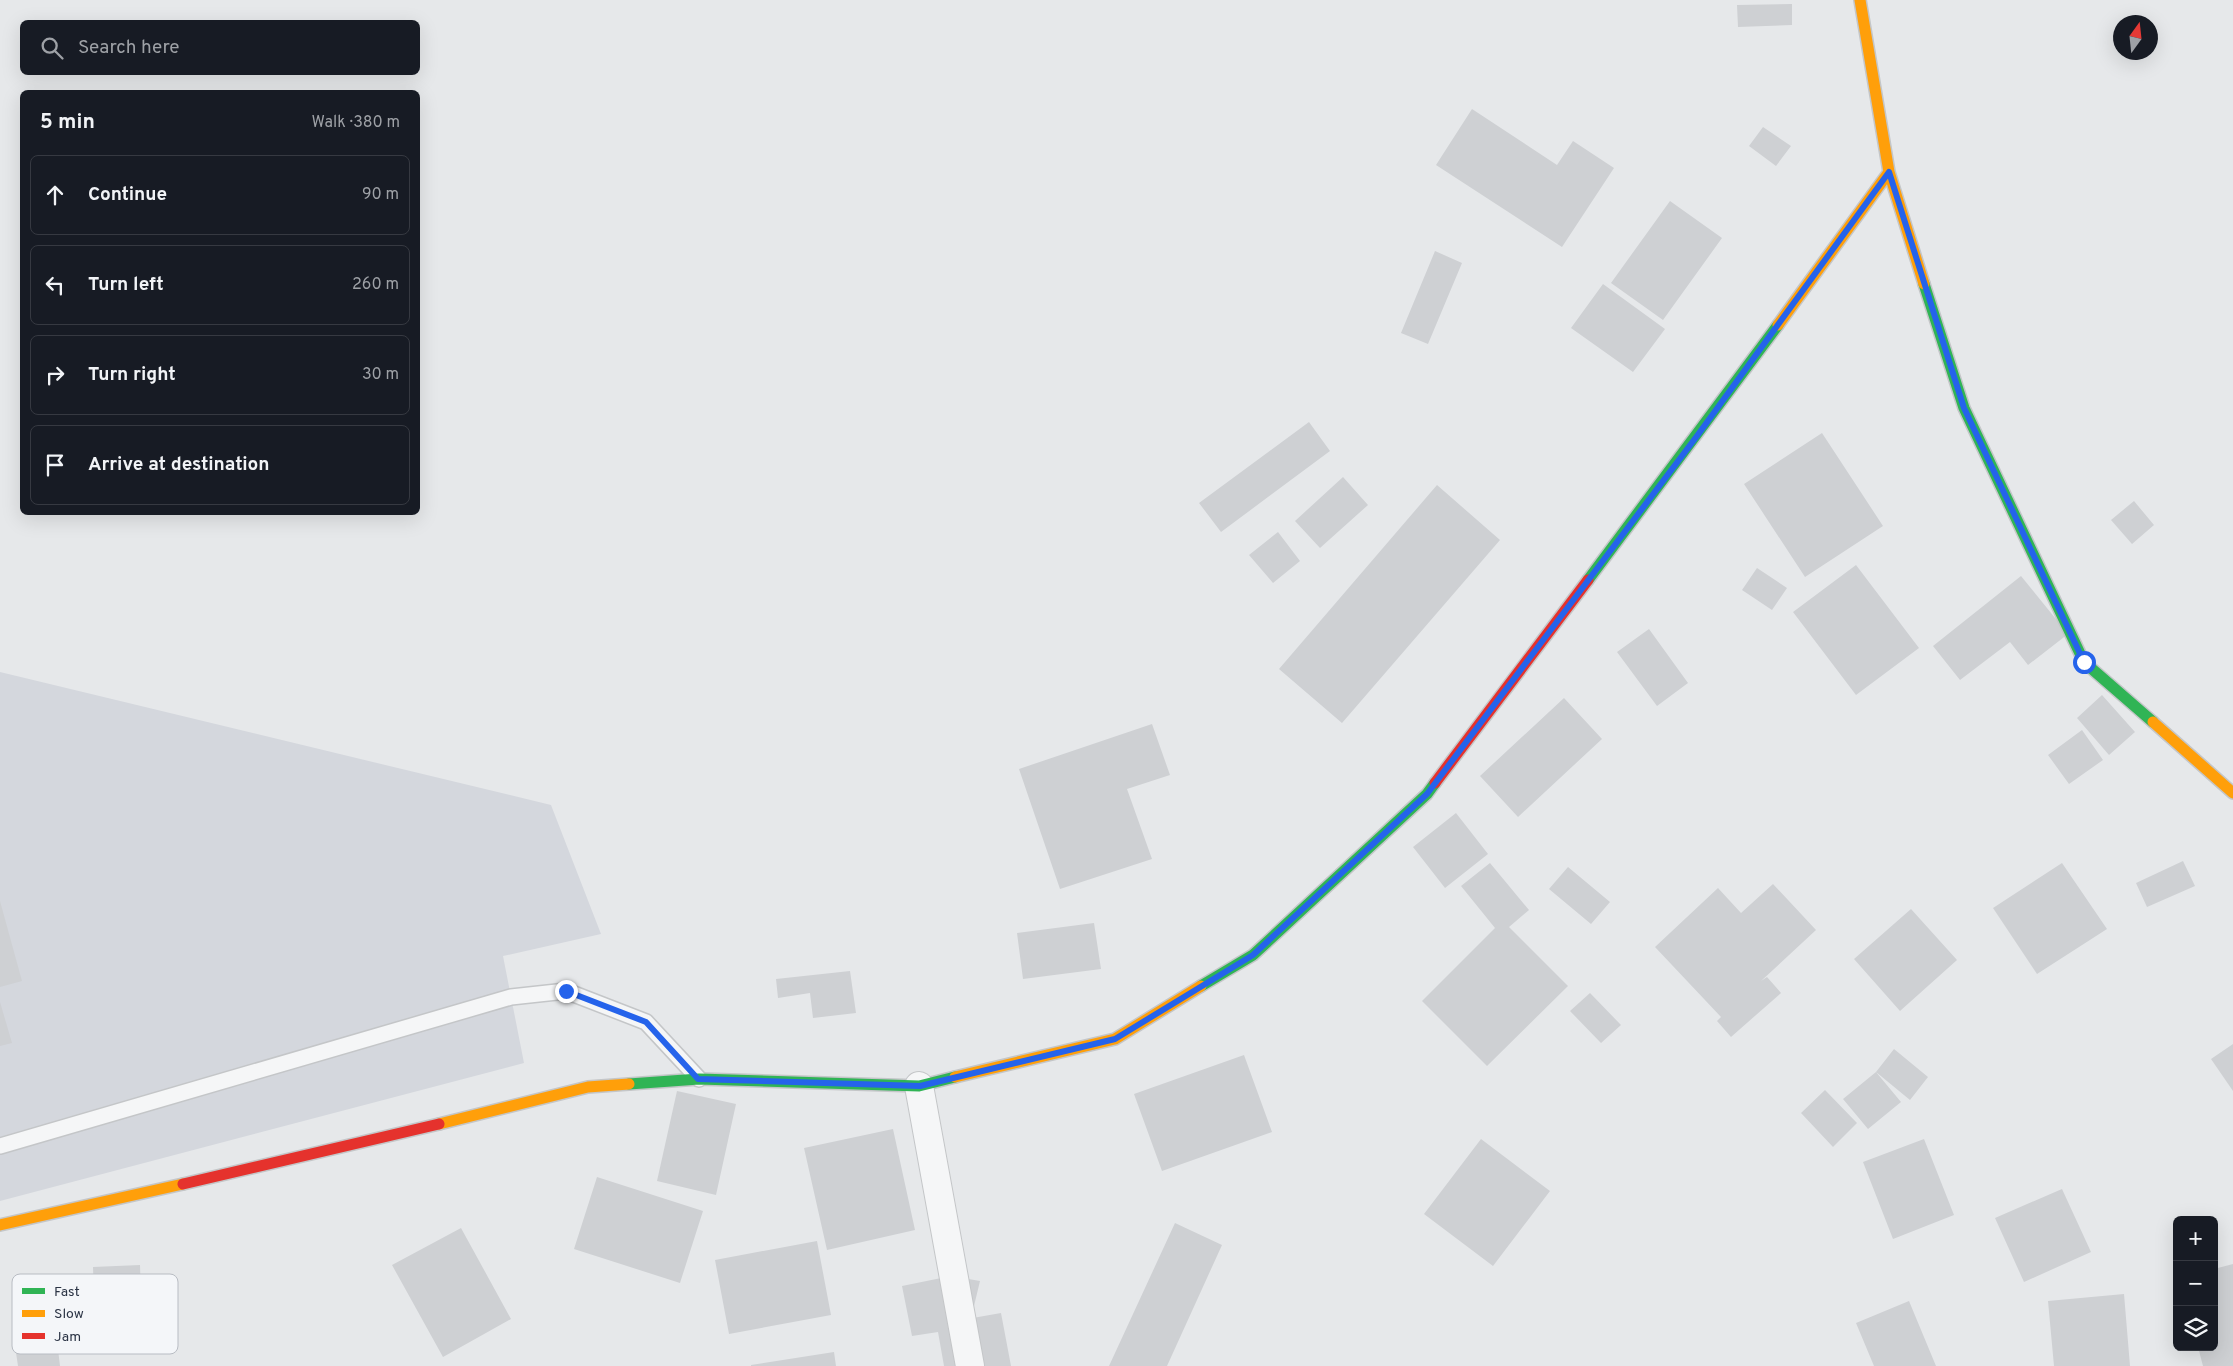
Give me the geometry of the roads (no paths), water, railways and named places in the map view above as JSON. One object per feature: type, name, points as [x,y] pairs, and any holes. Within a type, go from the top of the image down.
[{"type":"street","points":[[1860,0],[1889,172],[1964,408],[2084,662],[2233,793]]},
{"type":"street","points":[[0,1225],[368,1142],[588,1087],[698,1079],[920,1086],[1115,1039],[1253,955],[1427,794],[1697,436],[1889,172]]},
{"type":"street","points":[[920,1086],[970,1366]]},
{"type":"lane","points":[[0,1146],[511,996],[566,991],[646,1022],[698,1079]]}]
